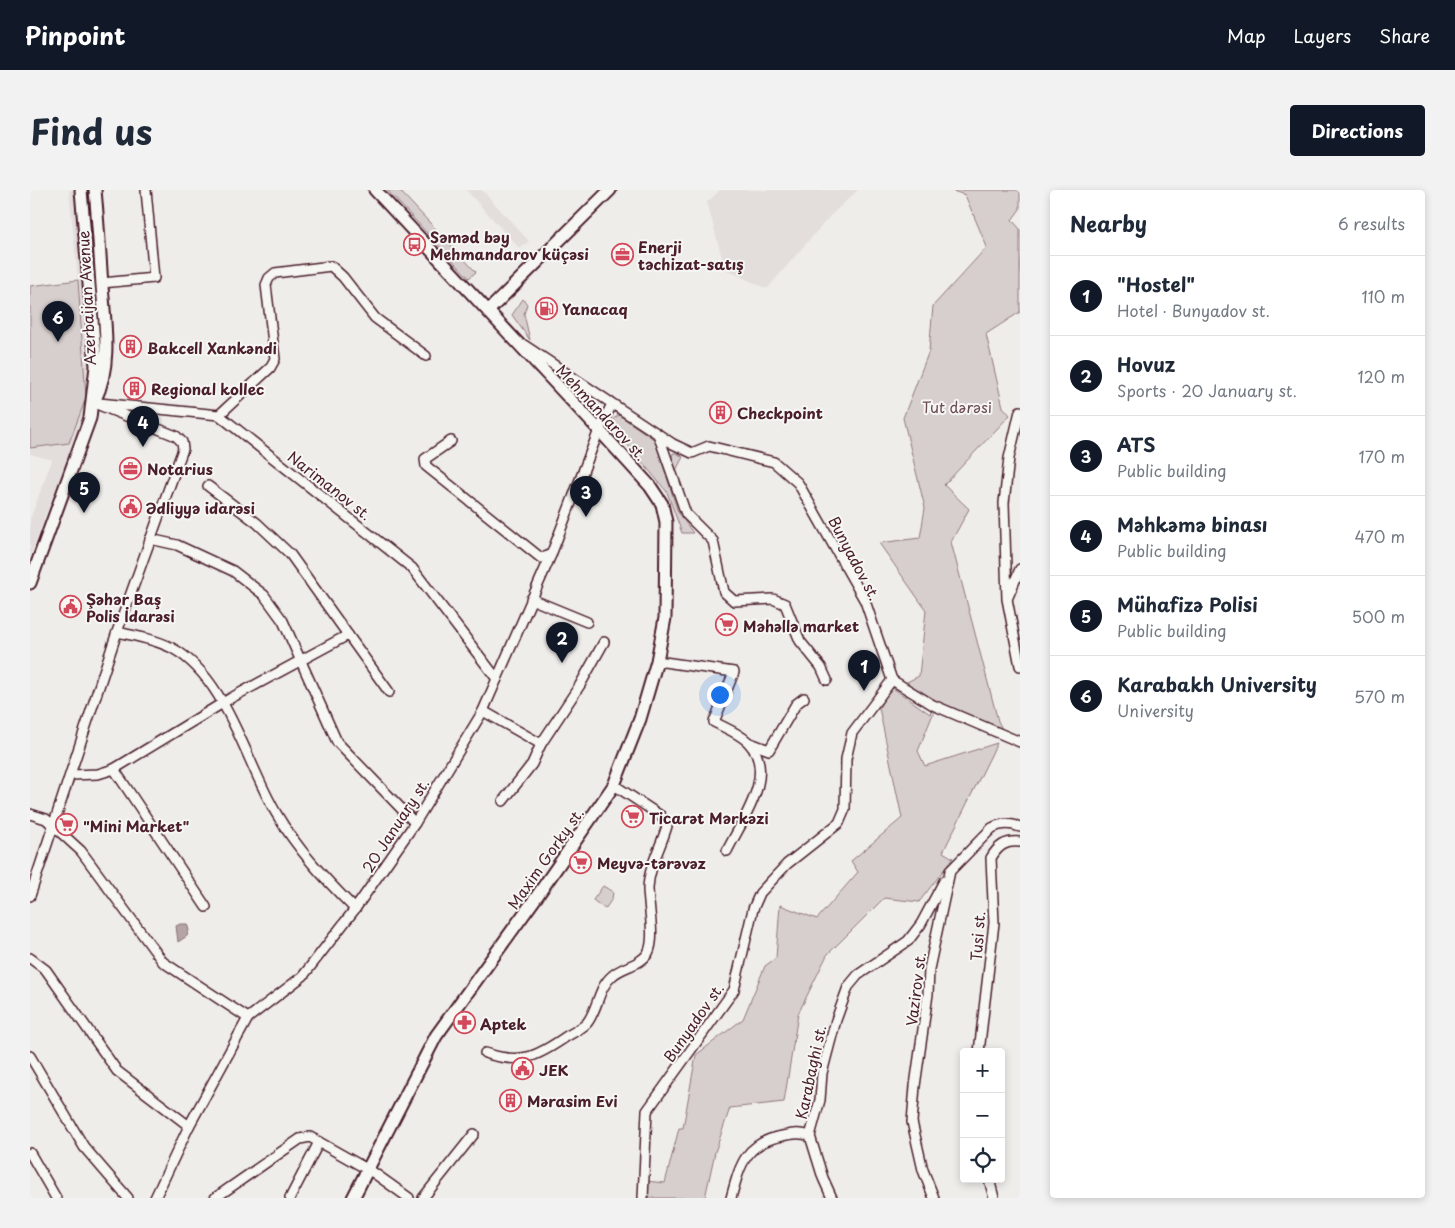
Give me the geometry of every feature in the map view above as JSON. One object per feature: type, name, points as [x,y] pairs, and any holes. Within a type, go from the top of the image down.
[{"type":"main road","name":"Azerbaijan Avenue","points":[[81,190],[96,366],[94,404]]},
{"type":"main road","name":"Azerbaijan Avenue","points":[[30,583],[102,386],[105,368],[102,283],[95,190]]},
{"type":"main road","name":"Mehmandarov st.","points":[[375,190],[599,430],[650,486],[662,504]]},
{"type":"main road","points":[[489,310],[610,190]]},
{"type":"main road","points":[[85,239],[99,238]]},
{"type":"main road","name":"Maxim Gorky st.","points":[[353,1198],[436,1036],[614,785],[640,719],[657,661],[665,618],[666,522],[662,504]]},
{"type":"street","points":[[102,283],[154,278],[146,190]]},
{"type":"street","points":[[94,404],[220,415],[270,368],[275,359],[266,285],[269,278],[275,273],[331,266],[343,277],[375,318],[426,356]]},
{"type":"street","name":"Bunyadov st.","points":[[514,339],[658,434],[692,453],[709,446],[774,462],[798,483],[865,601],[892,680],[852,733],[846,759],[845,809],[839,822],[787,864],[760,893],[753,908],[734,990],[647,1111],[643,1198]]},
{"type":"street","points":[[30,896],[117,632],[183,449],[182,442],[176,436],[94,404]]},
{"type":"street","name":"20 January st.","points":[[156,1198],[189,1126],[248,1018],[302,976],[355,909],[415,823],[483,711],[551,555],[599,430],[612,404]]},
{"type":"street","points":[[1020,411],[1009,458],[1004,504],[1007,599],[1020,666]]},
{"type":"street","name":"Narimanov st.","points":[[220,415],[412,568],[498,680]]},
{"type":"street","points":[[658,434],[686,514],[713,541],[724,592],[734,601],[773,599],[785,604],[800,641],[821,667],[827,680]]},
{"type":"street","points":[[451,441],[425,459],[426,466],[541,558],[551,555]]},
{"type":"street","points":[[208,486],[257,522],[290,554],[389,692]]},
{"type":"street","points":[[150,539],[177,545],[233,571],[264,595],[283,621],[337,742],[415,823]]},
{"type":"street","points":[[1007,599],[1020,569]]},
{"type":"street","points":[[531,599],[587,622]]},
{"type":"street","points":[[117,632],[145,638],[171,647],[196,666],[223,703],[265,793],[288,832],[316,868],[355,909]]},
{"type":"street","points":[[71,775],[98,774],[114,769],[223,703],[300,659],[348,635]]},
{"type":"street","points":[[503,801],[532,764],[541,744],[580,685],[604,642]]},
{"type":"street","points":[[657,661],[734,672],[714,722],[750,743],[769,750],[796,704],[804,698]]},
{"type":"street","points":[[892,680],[933,705],[1020,742]]},
{"type":"street","points":[[483,711],[541,744]]},
{"type":"street","points":[[727,851],[757,790],[761,776],[760,767],[750,743]]},
{"type":"street","points":[[114,769],[206,907]]},
{"type":"street","points":[[485,1053],[504,1059],[527,1058],[547,1051],[587,1023],[592,1017],[602,990],[612,975],[636,963],[647,954],[651,937],[648,889],[650,873],[667,826],[661,816],[614,785]]},
{"type":"street","points":[[30,814],[46,819],[81,851],[163,962],[248,1018]]},
{"type":"street","points":[[950,871],[998,824],[1013,824],[1020,827]]},
{"type":"street","name":"Tusi st.","points":[[979,1048],[994,923],[990,858],[996,849],[1004,843],[1020,842]]},
{"type":"street","name":"Karabaghi st.","points":[[832,1198],[823,1178],[810,1136],[820,1100],[822,1073],[828,1042],[848,987],[866,969],[908,941],[921,924],[950,871]]},
{"type":"street","name":"Vazirov st.","points":[[934,1198],[923,1170],[912,1122],[928,994],[929,970],[950,871]]},
{"type":"street","points":[[30,958],[46,970],[117,1072],[189,1126]]},
{"type":"street","points":[[30,1056],[84,1147],[128,1198]]},
{"type":"street","points":[[732,1198],[738,1171],[748,1153],[756,1146],[773,1138],[796,1133],[810,1136]]},
{"type":"street","points":[[423,1198],[474,1134]]},
{"type":"street","points":[[215,1198],[300,1140],[310,1137],[368,1170],[409,1198]]},
{"type":"street","points":[[290,1198],[319,1142]]},
{"type":"street","points":[[30,1153],[56,1198]]},
{"type":"street","points":[[990,1183],[994,1198]]},
{"type":"shaded area","points":[[69,190],[74,190],[84,280],[90,397],[30,557],[30,519],[52,460],[30,454],[30,286],[78,280]]},
{"type":"shaded area","points":[[466,190],[482,190],[529,241],[520,249]]},
{"type":"shaded area","points":[[720,190],[858,190],[829,217],[767,289],[725,269],[707,202]]},
{"type":"shaded area","points":[[187,924],[189,930],[187,936],[178,942],[176,926]]},
{"type":"green space","points":[[387,190],[399,190],[476,272],[469,278]]},
{"type":"green space","name":"Tut dərəsi","points":[[950,190],[1020,190],[1020,209],[1012,220],[1020,229],[1020,312],[986,334],[1003,407],[1010,415],[944,485],[969,509],[951,542],[998,721],[1004,733],[937,704],[918,751],[925,766],[997,743],[943,852],[953,858],[919,902],[884,898],[827,955],[798,1014],[784,1102],[730,1108],[715,1152],[705,1198],[648,1198],[646,1181],[665,1183],[679,1128],[683,1128],[696,1055],[743,1019],[765,966],[776,958],[780,905],[817,919],[858,872],[851,861],[902,818],[879,708],[890,686],[930,714],[934,703],[903,684],[919,676],[926,610],[879,543],[920,538],[925,508],[903,418],[929,351],[933,306],[987,247],[965,195]]},
{"type":"green space","points":[[78,280],[86,398],[69,443],[30,448],[30,286]]},
{"type":"green space","points":[[523,299],[527,304],[524,314],[530,340],[512,315]]},
{"type":"green space","points":[[563,379],[599,405],[599,411],[594,411]]},
{"type":"green space","points":[[619,415],[655,440],[678,512],[693,533],[682,533],[667,492],[612,426],[612,420]]},
{"type":"green space","points":[[673,453],[683,457],[674,474],[671,461]]},
{"type":"green space","points":[[603,886],[613,892],[612,899],[605,909],[593,900]]},
{"type":"place","name":"Səməd bəy Mehmandarov küçəsi","points":[[414,245]]},
{"type":"place","name":"Enerji təchizat-satış","points":[[622,255]]},
{"type":"place","name":"Yanacaq","points":[[546,308]]},
{"type":"place","name":"Karabakh University","points":[[58,342]]},
{"type":"place","name":"Bakcell Xankəndi","points":[[131,347]]},
{"type":"place","name":"Regional kollec","points":[[135,388]]},
{"type":"place","name":"Checkpoint","points":[[721,412]]},
{"type":"place","name":"Məhkəmə binası","points":[[143,447]]},
{"type":"place","name":"Notarius","points":[[131,468]]},
{"type":"place","name":"Ədliyyə idarəsi","points":[[130,507]]},
{"type":"place","name":"Mühafizə Polisi","points":[[84,513]]},
{"type":"place","name":"ATS","points":[[586,517]]},
{"type":"place","name":"Şəhər Baş Polis İdarəsi","points":[[70,607]]},
{"type":"place","name":"Məhəllə market","points":[[727,625]]},
{"type":"place","name":"Hovuz","points":[[562,663]]},
{"type":"place","name":"\"Hostel\"","points":[[864,691]]},
{"type":"place","name":"Ticarət Mərkəzi","points":[[633,817]]},
{"type":"place","name":"\"Mini Market\"","points":[[67,825]]},
{"type":"place","name":"Meyvə-tərəvəz","points":[[581,862]]},
{"type":"place","name":"Aptek","points":[[464,1023]]},
{"type":"place","name":"JEK","points":[[523,1069]]},
{"type":"place","name":"Mərasim Evi","points":[[511,1100]]}]
